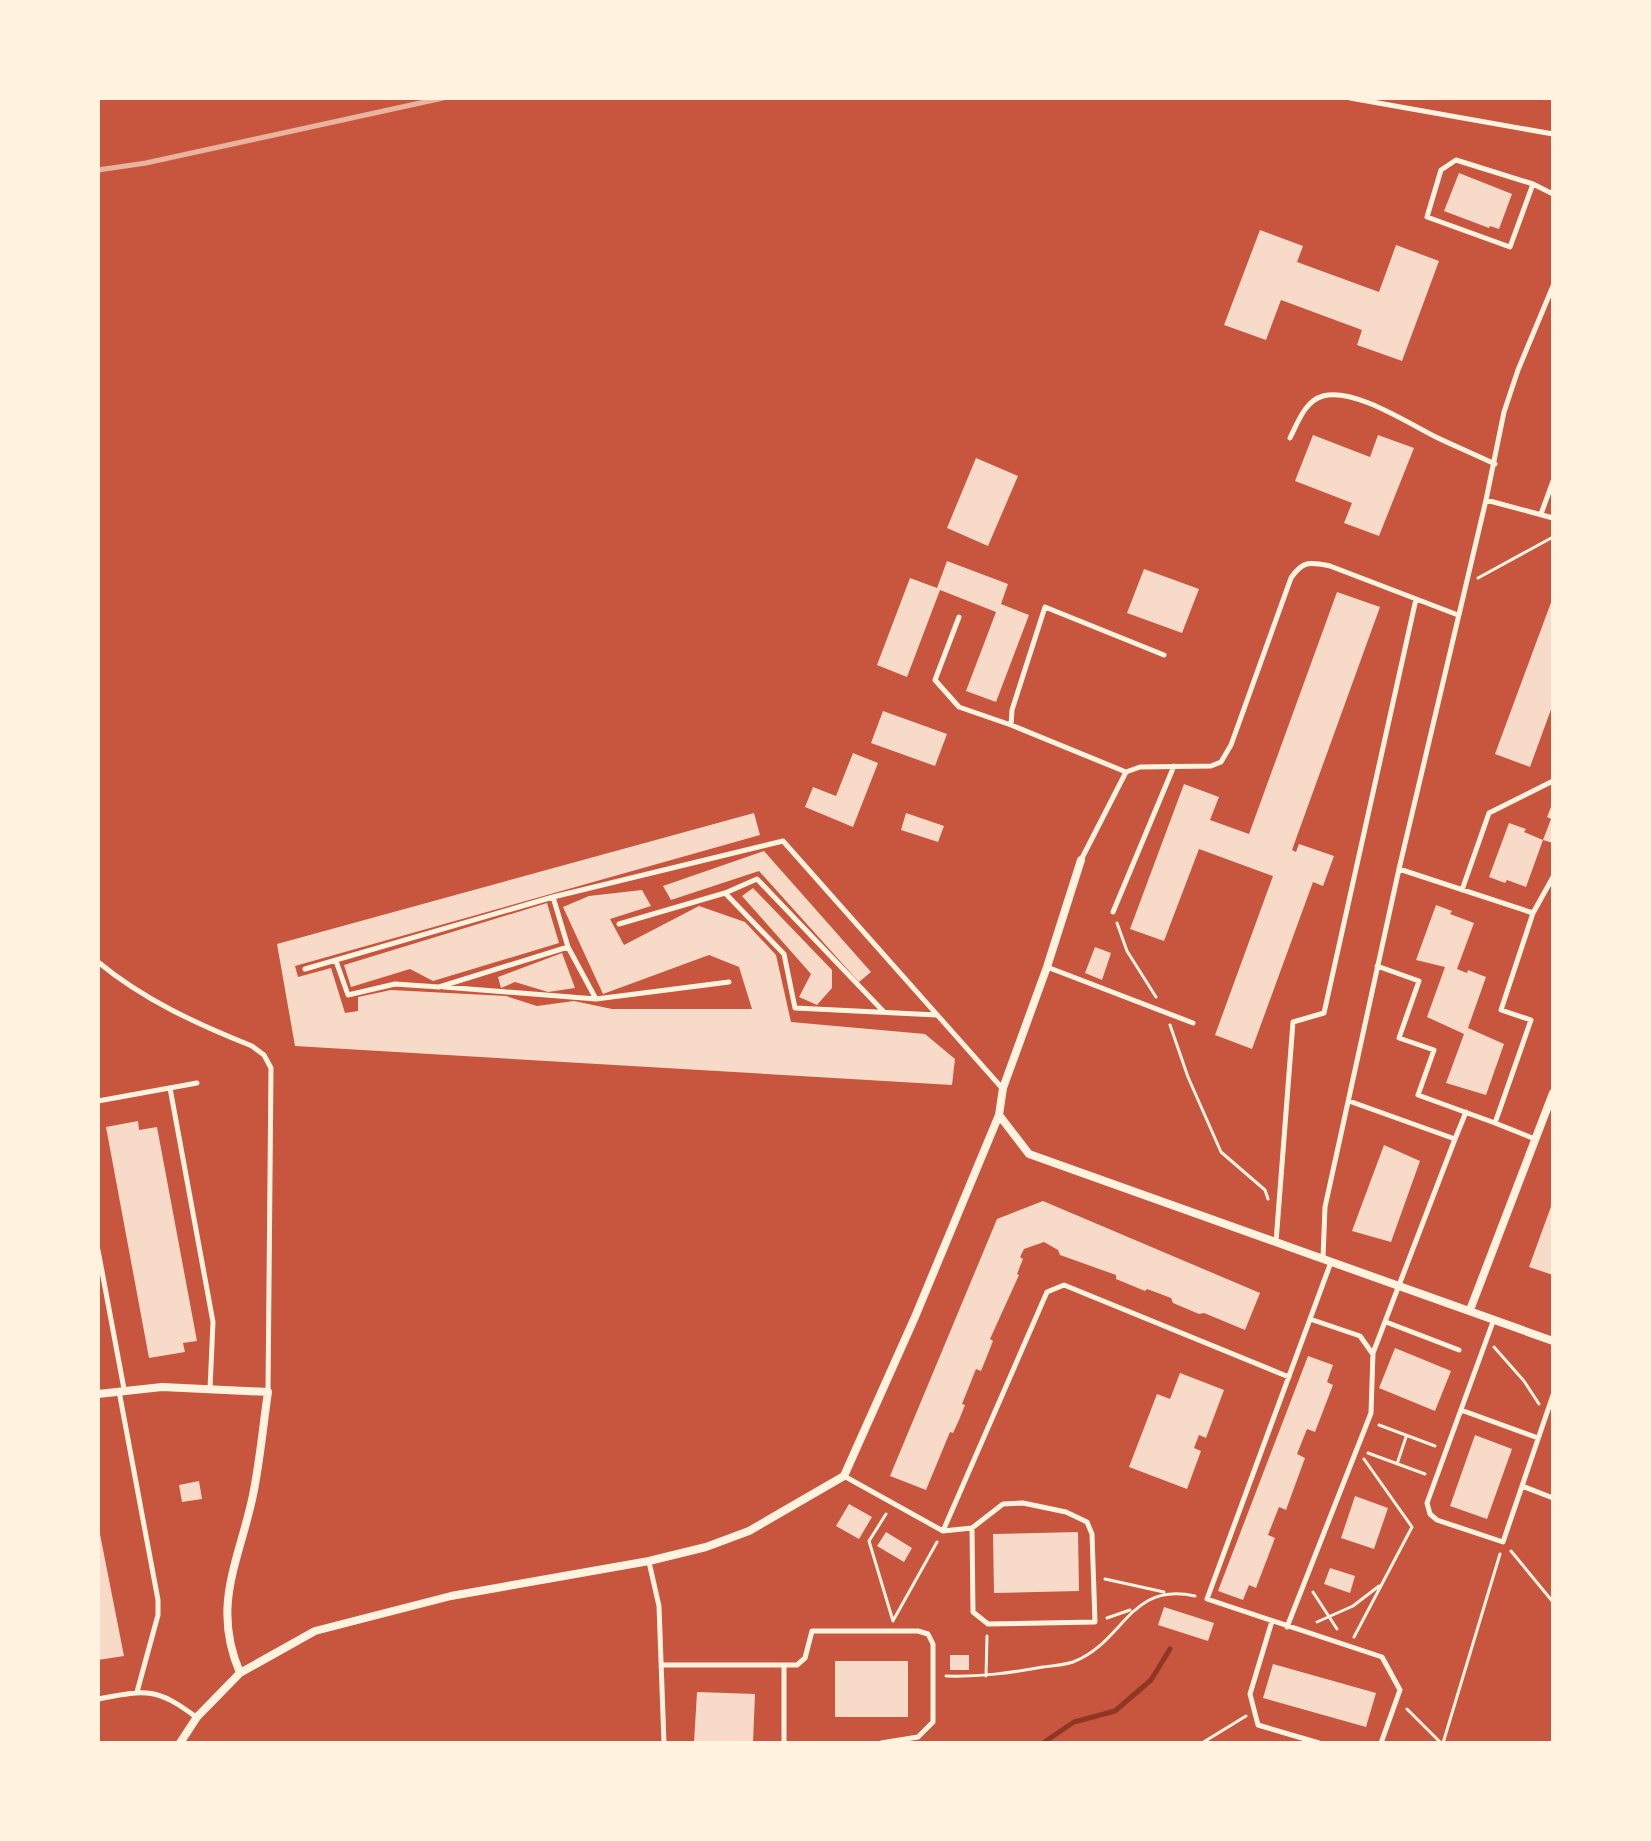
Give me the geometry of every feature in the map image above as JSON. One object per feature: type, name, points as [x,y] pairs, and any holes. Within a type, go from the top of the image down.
[{"type":"street","points":[[180,1743],[197,1717],[240,1673],[315,1631],[451,1596],[649,1561],[706,1547],[749,1531],[844,1476],[915,1317],[999,1115],[1003,1088],[1047,967],[1081,860]]},
{"type":"street","points":[[1470,1310],[1553,1093]]},
{"type":"street","points":[[999,1115],[1029,1154],[1553,1341]]},
{"type":"street","points":[[98,1394],[162,1387],[268,1392],[253,1495],[228,1598],[226,1626],[230,1650],[240,1673]]},
{"type":"lane","points":[[1350,98],[1553,134]]},
{"type":"lane","points":[[1533,184],[1510,247],[1427,217],[1441,170],[1456,160],[1533,184],[1553,194]]},
{"type":"lane","points":[[1381,1743],[1400,1690],[1382,1657],[1207,1599],[1310,1319],[1327,1261],[1325,1207],[1399,869],[1495,464],[1504,412],[1553,286]]},
{"type":"lane","points":[[1290,438],[1302,414],[1313,401],[1326,395],[1344,396],[1372,405],[1495,464]]},
{"type":"lane","points":[[1541,514],[1553,481]]},
{"type":"lane","points":[[1486,500],[1553,518]]},
{"type":"lane","points":[[959,617],[935,680],[959,707],[1126,772],[1140,767],[1211,766],[1221,762],[1231,745],[1291,578],[1304,563],[1330,566],[1458,615]]},
{"type":"lane","points":[[1276,1243],[1293,1022],[1324,1013],[1416,599]]},
{"type":"lane","points":[[1011,725],[1012,710],[1045,607],[1164,655]]},
{"type":"lane","points":[[1113,912],[1174,766]]},
{"type":"lane","points":[[1081,860],[1126,772]]},
{"type":"lane","points":[[1462,890],[1489,813],[1553,781]]},
{"type":"lane","points":[[305,969],[553,897],[783,841],[1003,1088]]},
{"type":"lane","points":[[1399,869],[1533,913]]},
{"type":"lane","points":[[1495,1123],[1531,1020],[1501,1010],[1533,913],[1553,877]]},
{"type":"lane","points":[[619,924],[725,893],[757,879],[885,1013]]},
{"type":"lane","points":[[725,893],[784,954],[795,1008],[938,1015]]},
{"type":"lane","points":[[553,897],[568,947],[596,999]]},
{"type":"lane","points":[[439,987],[568,947]]},
{"type":"lane","points":[[336,961],[348,995],[395,984],[596,999],[729,982]]},
{"type":"lane","points":[[98,962],[124,984],[166,1008],[252,1046],[264,1055],[271,1068],[268,1392]]},
{"type":"lane","points":[[1377,966],[1419,981],[1399,1038],[1434,1050],[1418,1095],[1535,1139]]},
{"type":"lane","points":[[1047,967],[1193,1023]]},
{"type":"lane","points":[[98,1101],[197,1083]]},
{"type":"lane","points":[[170,1088],[213,1322],[210,1389]]},
{"type":"lane","points":[[1349,1101],[1455,1139]]},
{"type":"lane","points":[[1287,1627],[1371,1413],[1373,1353],[1466,1112]]},
{"type":"lane","points":[[98,1250],[158,1600],[158,1615],[137,1692]]},
{"type":"lane","points":[[943,1531],[1047,1292],[1064,1285],[1289,1377]]},
{"type":"lane","points":[[1310,1319],[1360,1336],[1373,1353]]},
{"type":"lane","points":[[1494,1319],[1427,1503],[1430,1514],[1437,1520],[1503,1542],[1553,1395]]},
{"type":"lane","points":[[1385,1322],[1459,1350]]},
{"type":"lane","points":[[1461,1410],[1538,1438]]},
{"type":"lane","points":[[844,1476],[943,1531],[972,1528],[1003,1504],[1023,1503],[1066,1512],[1087,1522],[1092,1534],[1095,1622],[988,1624],[973,1612],[972,1528]]},
{"type":"lane","points":[[1522,1486],[1553,1498]]},
{"type":"lane","points":[[649,1561],[659,1606],[664,1743]]},
{"type":"lane","points":[[1272,1621],[1250,1694],[1258,1725],[1319,1743]]},
{"type":"lane","points":[[662,1665],[803,1663],[812,1631],[918,1631],[928,1634],[933,1644],[933,1722],[918,1737],[881,1743]]},
{"type":"lane","points":[[784,1665],[784,1743]]},
{"type":"lane","points":[[98,1699],[155,1692],[174,1700],[197,1717]]},
{"type":"path","points":[[1464,586],[1553,537]]},
{"type":"path","points":[[1113,912],[1127,951],[1166,1014],[1188,1077],[1221,1152],[1265,1190],[1269,1201]]},
{"type":"path","points":[[1487,1338],[1524,1381],[1546,1416]]},
{"type":"path","points":[[1368,1421],[1446,1450]]},
{"type":"path","points":[[1397,1464],[1407,1436]]},
{"type":"path","points":[[1357,1449],[1436,1478]]},
{"type":"path","points":[[1306,1580],[1349,1646],[1412,1527],[1357,1449]]},
{"type":"path","points":[[893,1503],[869,1541],[893,1621],[893,1631]]},
{"type":"path","points":[[893,1621],[943,1531]]},
{"type":"path","points":[[1503,1542],[1553,1602]]},
{"type":"path","points":[[1397,1699],[1442,1743],[1503,1542]]},
{"type":"path","points":[[1094,1576],[1207,1599]]},
{"type":"path","points":[[1299,1630],[1353,1606],[1382,1583]]},
{"type":"path","points":[[1095,1622],[1133,1609],[1167,1592]]},
{"type":"path","points":[[934,1675],[986,1677],[1073,1662],[1100,1646],[1133,1609]]},
{"type":"path","points":[[986,1677],[988,1624]]},
{"type":"path","points":[[1202,1743],[1254,1710]]},
{"type":"building","points":[[1459,173],[1512,194],[1499,229],[1444,211]]},
{"type":"building","points":[[1260,230],[1303,246],[1297,262],[1379,292],[1396,245],[1439,261],[1402,361],[1357,345],[1362,330],[1281,300],[1266,340],[1224,325]]},
{"type":"building","points":[[1313,435],[1370,457],[1378,435],[1414,448],[1379,536],[1344,523],[1352,503],[1295,481]]},
{"type":"building","points":[[976,458],[1018,476],[988,546],[947,528]]},
{"type":"building","points":[[947,561],[1008,584],[1001,604],[1029,615],[996,702],[966,691],[996,612],[940,590],[907,677],[877,665],[910,578],[937,588]]},
{"type":"building","points":[[1144,569],[1199,589],[1182,633],[1127,613]]},
{"type":"building","points":[[1337,592],[1380,607],[1292,850],[1296,852],[1299,844],[1334,856],[1323,886],[1313,882],[1252,1049],[1215,1035],[1273,876],[1199,849],[1164,941],[1130,929],[1184,784],[1219,797],[1210,820],[1249,834]]},
{"type":"building","points":[[1553,597],[1553,704],[1530,767],[1495,754]]},
{"type":"building","points":[[883,711],[947,734],[935,766],[871,743]]},
{"type":"building","points":[[853,753],[878,763],[853,827],[805,807],[813,787],[836,796]]},
{"type":"building","points":[[1553,802],[1553,843],[1543,840]]},
{"type":"building","points":[[754,813],[760,835],[295,966],[298,977],[331,968],[345,1013],[358,1011],[358,997],[391,990],[506,996],[537,1006],[574,1001],[612,1009],[752,1009],[739,967],[709,955],[603,994],[563,907],[589,896],[642,890],[651,906],[610,919],[624,945],[699,906],[745,922],[776,955],[791,1022],[925,1034],[955,1059],[952,1085],[295,1046],[277,944]]},
{"type":"building","points":[[906,813],[944,826],[938,842],[901,830]]},
{"type":"building","points":[[1509,823],[1543,840],[1526,887],[1489,877]]},
{"type":"building","points":[[764,851],[871,972],[859,982],[759,871],[671,900],[663,886]]},
{"type":"building","points":[[753,888],[832,970],[832,988],[817,1005],[799,997],[811,974],[742,896]]},
{"type":"building","points":[[547,903],[559,943],[433,981],[410,969],[351,987],[344,965]]},
{"type":"building","points":[[1436,905],[1474,923],[1457,969],[1486,977],[1468,1028],[1504,1044],[1486,1095],[1446,1083],[1464,1034],[1427,1017],[1445,967],[1416,960]]},
{"type":"building","points":[[1095,947],[1111,953],[1102,980],[1085,973]]},
{"type":"building","points":[[562,953],[575,988],[548,992],[515,982],[501,988],[498,977]]},
{"type":"building","points":[[138,1121],[139,1130],[157,1127],[197,1341],[183,1343],[185,1352],[149,1358],[106,1127]]},
{"type":"building","points":[[1384,1145],[1420,1161],[1391,1242],[1352,1231]]},
{"type":"building","points":[[1043,1201],[1260,1293],[1245,1330],[1173,1303],[1171,1298],[1116,1279],[1116,1275],[1060,1255],[1058,1250],[1044,1242],[1024,1249],[1020,1257],[1023,1259],[1019,1275],[990,1339],[993,1341],[981,1371],[976,1369],[959,1420],[953,1433],[950,1432],[926,1490],[890,1476],[997,1219]]},
{"type":"building","points":[[1553,1201],[1553,1275],[1529,1267]]},
{"type":"building","points":[[1395,1348],[1451,1371],[1435,1411],[1379,1388]]},
{"type":"building","points":[[1308,1356],[1333,1365],[1327,1382],[1333,1385],[1315,1432],[1307,1429],[1297,1454],[1305,1458],[1286,1510],[1279,1507],[1268,1535],[1275,1538],[1256,1588],[1249,1585],[1243,1600],[1218,1591]]},
{"type":"building","points":[[1180,1373],[1224,1390],[1206,1438],[1199,1435],[1194,1448],[1201,1451],[1187,1489],[1129,1467],[1157,1394],[1170,1399]]},
{"type":"building","points":[[1475,1435],[1512,1449],[1487,1519],[1450,1506]]},
{"type":"building","points":[[199,1481],[202,1499],[182,1502],[179,1485]]},
{"type":"building","points":[[1355,1496],[1388,1508],[1374,1549],[1341,1538]]},
{"type":"building","points":[[849,1504],[872,1517],[859,1539],[836,1526]]},
{"type":"building","points":[[98,1524],[124,1656],[98,1660]]},
{"type":"building","points":[[886,1532],[912,1548],[904,1562],[877,1546]]},
{"type":"building","points":[[1078,1532],[1079,1591],[994,1593],[993,1534]]},
{"type":"building","points":[[1330,1568],[1355,1576],[1350,1593],[1324,1584]]},
{"type":"building","points":[[1164,1607],[1214,1623],[1208,1641],[1158,1625]]},
{"type":"building","points":[[950,1655],[969,1655],[969,1670],[950,1670]]},
{"type":"building","points":[[835,1661],[908,1661],[908,1717],[835,1717]]},
{"type":"building","points":[[1273,1664],[1376,1693],[1366,1727],[1263,1698]]},
{"type":"building","points":[[697,1692],[755,1694],[753,1743],[694,1743]]},
{"type":"waterway","points":[[1043,1743],[1074,1722],[1115,1711],[1151,1680],[1170,1649]]},
{"type":"railway","points":[[98,170],[146,163],[443,98]]}]
